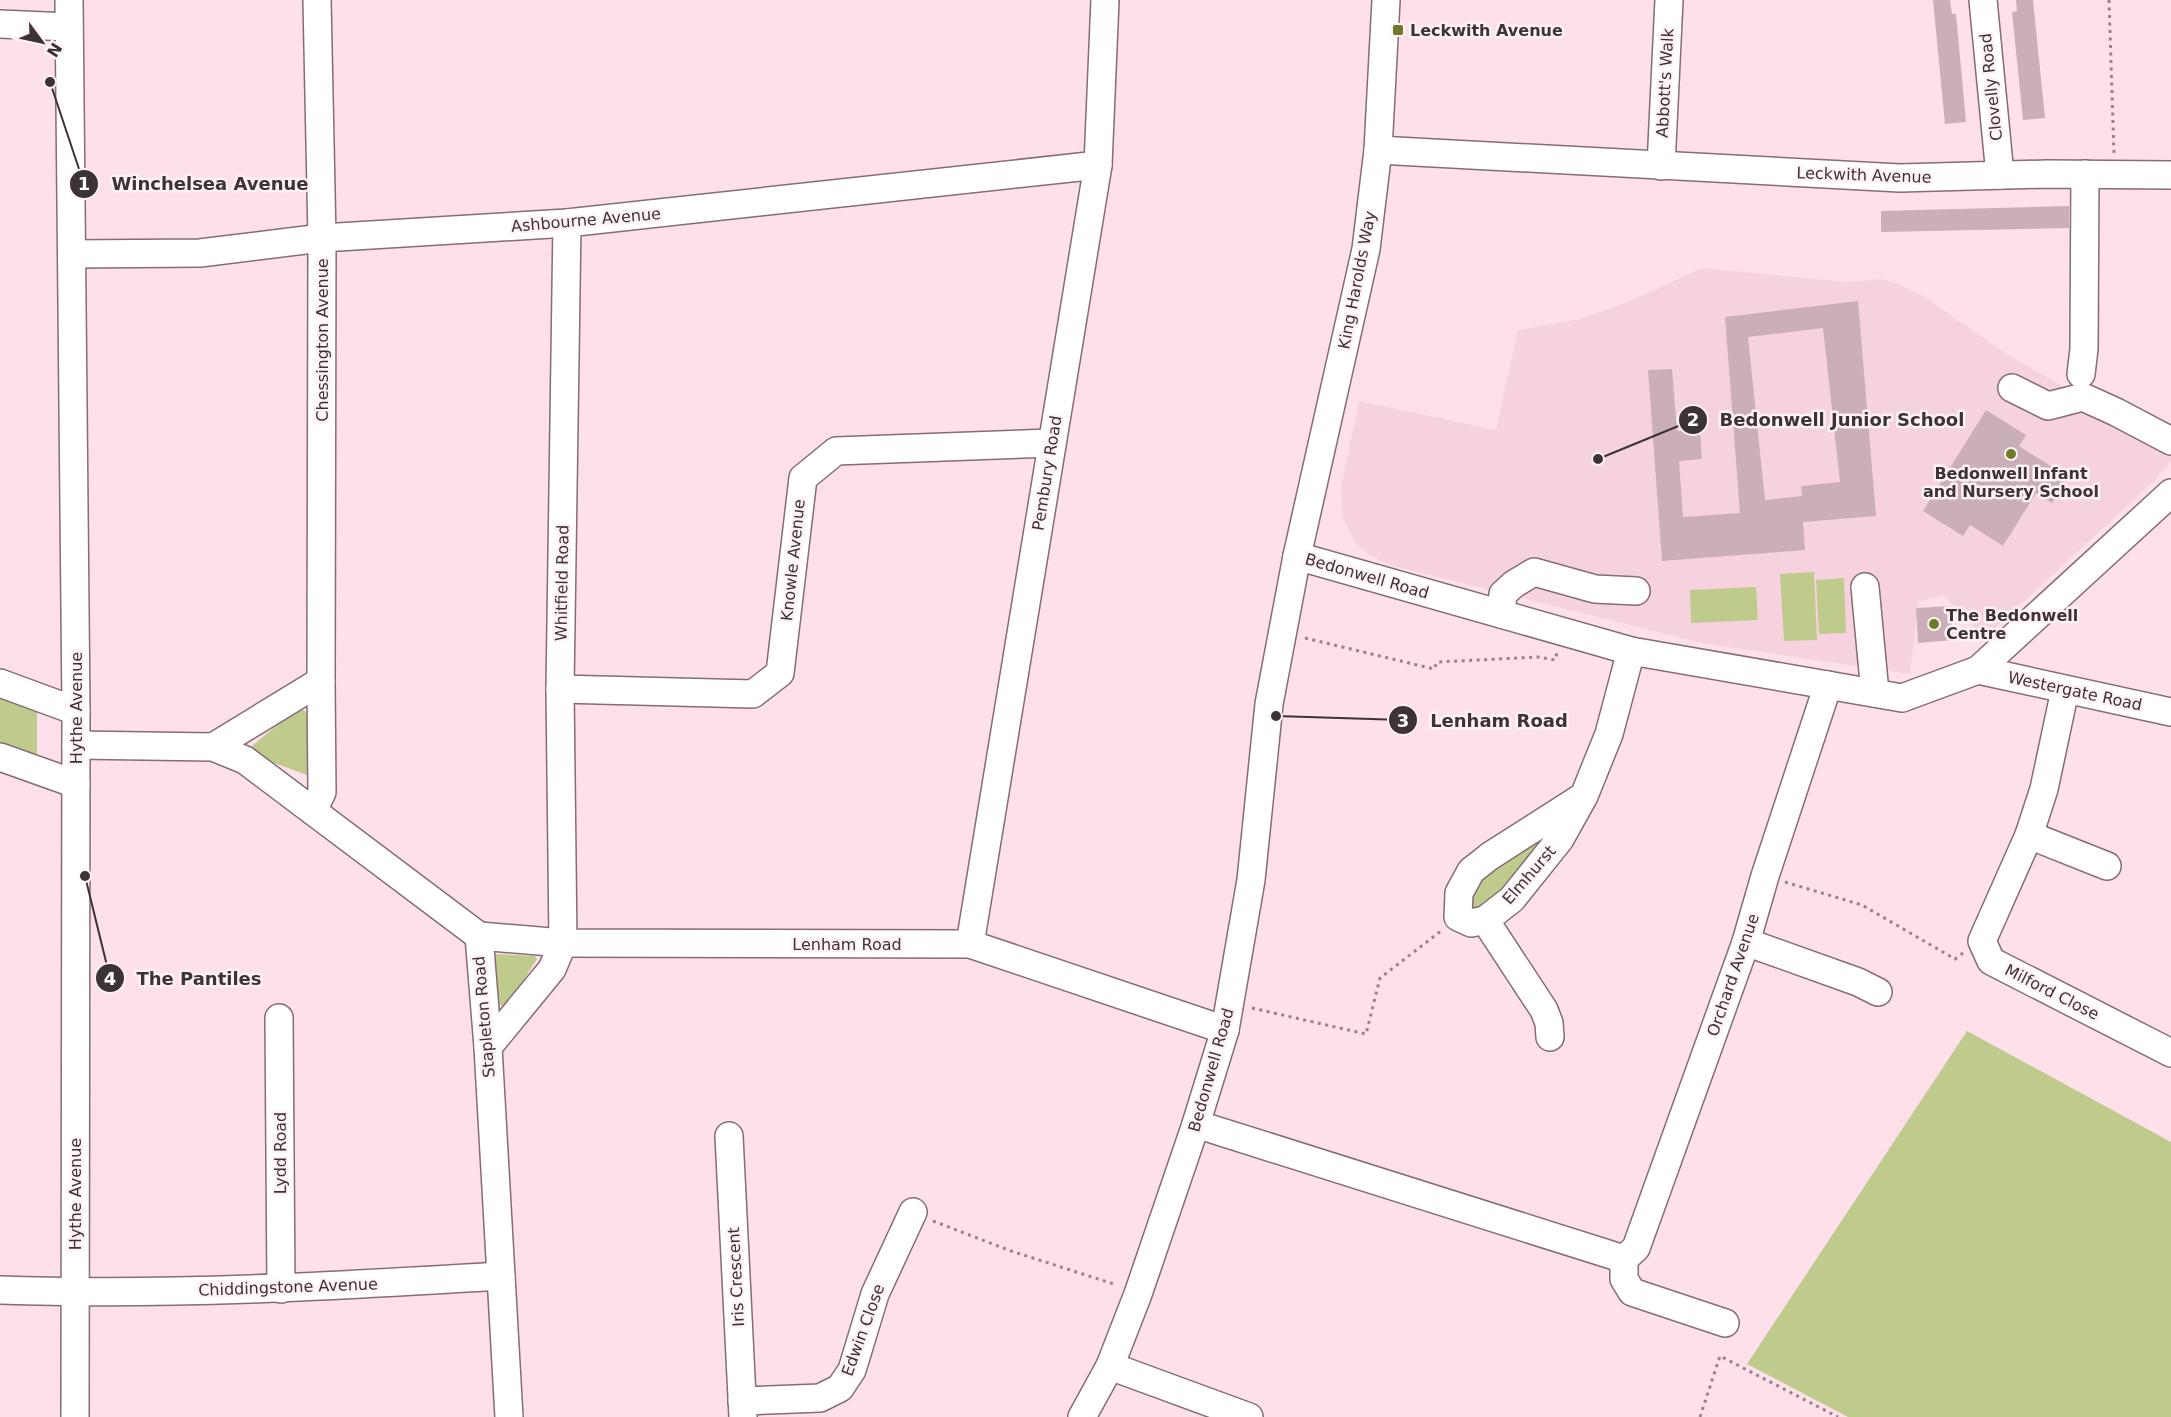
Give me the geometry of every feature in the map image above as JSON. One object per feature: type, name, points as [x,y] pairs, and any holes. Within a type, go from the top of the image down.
[{"type":"street","name":"Hythe Avenue","points":[[69,0],[76,711],[75,1417]]},
{"type":"street","name":"Chessington Avenue","points":[[313,811],[322,792],[322,238],[317,0]]},
{"type":"street","name":"Pembury Road","points":[[970,944],[1098,165],[1105,0]]},
{"type":"street","name":"King Harolds Way","points":[[1297,556],[1366,249],[1378,150],[1386,0]]},
{"type":"street","name":"Abbott's Walk","points":[[1661,166],[1669,0]]},
{"type":"street","name":"Clovelly Road","points":[[1983,0],[2000,175]]},
{"type":"street","points":[[0,24],[69,27]]},
{"type":"street","name":"Leckwith Avenue","points":[[1378,150],[1908,178],[2085,174],[2171,175]]},
{"type":"street","name":"Ashbourne Avenue","points":[[72,254],[200,253],[322,238],[567,224],[1098,165]]},
{"type":"street","points":[[2081,374],[2084,349],[2085,174]]},
{"type":"street","name":"Whitfield Road","points":[[562,943],[560,689],[567,224]]},
{"type":"street","points":[[2012,388],[2048,406],[2083,397],[2171,441]]},
{"type":"street","name":"Knowle Avenue","points":[[560,689],[753,694],[780,673],[802,478],[836,451],[1051,443]]},
{"type":"street","name":"Bedonwell Road","points":[[1082,1417],[1110,1366],[1138,1294],[1196,1124],[1225,1030],[1251,880],[1269,704],[1297,556],[1631,651],[1902,698],[1978,670],[2171,493]]},
{"type":"street","points":[[1501,614],[1503,594],[1534,572],[1595,589],[1636,591]]},
{"type":"street","points":[[1865,587],[1875,693]]},
{"type":"street","name":"Elmhurst","points":[[1584,796],[1490,856],[1472,871],[1459,893],[1472,918],[1512,899],[1560,839],[1584,796],[1609,734],[1631,651]]},
{"type":"street","name":"Westergate Road","points":[[1978,670],[2171,712]]},
{"type":"street","points":[[213,747],[321,681]]},
{"type":"street","points":[[0,683],[76,711]]},
{"type":"street","name":"Orchard Avenue","points":[[1624,1259],[1636,1248],[1746,942],[1765,876],[1828,684]]},
{"type":"street","points":[[1982,941],[2029,835],[2044,789],[2065,690]]},
{"type":"street","name":"Stapleton Road","points":[[76,745],[213,747],[245,760],[479,936],[478,950],[488,1047],[509,1417]]},
{"type":"street","points":[[0,758],[76,784]]},
{"type":"street","points":[[2029,835],[2107,866]]},
{"type":"street","points":[[1472,918],[1544,1010],[1550,1037]]},
{"type":"street","name":"Lenham Road","points":[[479,936],[562,943],[970,944],[1225,1030]]},
{"type":"street","name":"Milford Close","points":[[1982,941],[1991,961],[2171,1053]]},
{"type":"street","points":[[1746,942],[1858,982],[1878,992]]},
{"type":"street","points":[[488,1047],[552,969],[562,943]]},
{"type":"street","name":"Lydd Road","points":[[279,1018],[281,1289]]},
{"type":"street","points":[[1196,1124],[1624,1259],[1624,1279],[1632,1292],[1725,1323]]},
{"type":"street","name":"Iris Crescent","points":[[729,1136],[742,1409]]},
{"type":"street","name":"Edwin Close","points":[[742,1409],[820,1398],[840,1388],[852,1370],[875,1294],[913,1212]]},
{"type":"street","name":"Chiddingstone Avenue","points":[[0,1290],[75,1292],[281,1289],[501,1276]]},
{"type":"street","points":[[1110,1366],[1249,1417]]},
{"type":"path","points":[[2109,0],[2115,175]]},
{"type":"path","points":[[1283,633],[1434,669],[1437,662],[1538,657],[1555,660],[1562,631]]},
{"type":"path","points":[[1765,876],[1862,905],[1955,959],[1982,941]]},
{"type":"path","points":[[1230,1003],[1366,1034],[1380,978],[1472,918]]},
{"type":"path","points":[[913,1212],[1011,1251],[1138,1294]]},
{"type":"path","points":[[1700,1417],[1720,1356],[1838,1417]]},
{"type":"shaded area","points":[[1702,268],[1846,282],[1883,279],[1896,283],[1923,296],[2008,355],[2171,448],[2171,461],[2154,481],[1984,638],[1944,595],[1918,602],[1910,674],[1701,643],[1390,565],[1369,555],[1354,541],[1343,518],[1341,489],[1359,401],[1496,430],[1518,330],[1580,319],[1626,303]]},
{"type":"green space","points":[[1814,572],[1817,640],[1784,641],[1780,574]]},
{"type":"green space","points":[[1844,578],[1846,633],[1819,634],[1816,580]]},
{"type":"green space","points":[[1756,587],[1758,620],[1691,623],[1690,590]]},
{"type":"green space","points":[[0,694],[37,708],[37,758],[0,746]]},
{"type":"green space","points":[[297,709],[305,711],[309,718],[312,773],[307,775],[255,756],[252,751],[253,745]]},
{"type":"green space","points":[[1558,819],[1516,877],[1482,910],[1470,910],[1474,879]]},
{"type":"green space","points":[[495,954],[535,956],[537,959],[508,1004],[502,1006],[496,1001],[493,959]]},
{"type":"green space","points":[[1967,1031],[2171,1142],[2171,1417],[1848,1417],[1747,1364]]},
{"type":"building","points":[[1933,0],[1950,0],[1952,14],[1956,14],[1966,122],[1945,124]]},
{"type":"building","points":[[2016,0],[2033,0],[2045,118],[2023,120],[2012,12],[2017,11]]},
{"type":"building","points":[[2069,206],[2069,228],[1881,232],[1881,211]]},
{"type":"building","points":[[1858,301],[1876,516],[1803,522],[1805,550],[1662,561],[1648,370],[1672,369],[1677,431],[1700,430],[1702,459],[1679,461],[1683,517],[1740,513],[1725,317]],"holes":[[[1823,328],[1840,482],[1801,486],[1802,496],[1765,500],[1748,337]]]},
{"type":"building","points":[[1986,410],[2026,435],[2019,446],[2068,477],[2052,503],[2036,493],[2003,546],[1970,525],[1963,536],[1923,511]]},
{"type":"building","name":"The Bedonwell Centre","points":[[1951,606],[1953,640],[1918,643],[1916,608]]},
{"type":"place","name":"Leckwith Avenue","points":[[1398,30]]},
{"type":"place","name":"Winchelsea Avenue","points":[[50,82]]},
{"type":"place","name":"Bedonwell Infant and Nursery School","points":[[2011,454]]},
{"type":"place","name":"Bedonwell Junior School","points":[[1598,459]]},
{"type":"place","name":"The Bedonwell Centre","points":[[1934,624]]},
{"type":"place","name":"Lenham Road","points":[[1276,716]]},
{"type":"place","name":"The Pantiles","points":[[85,876]]}]
